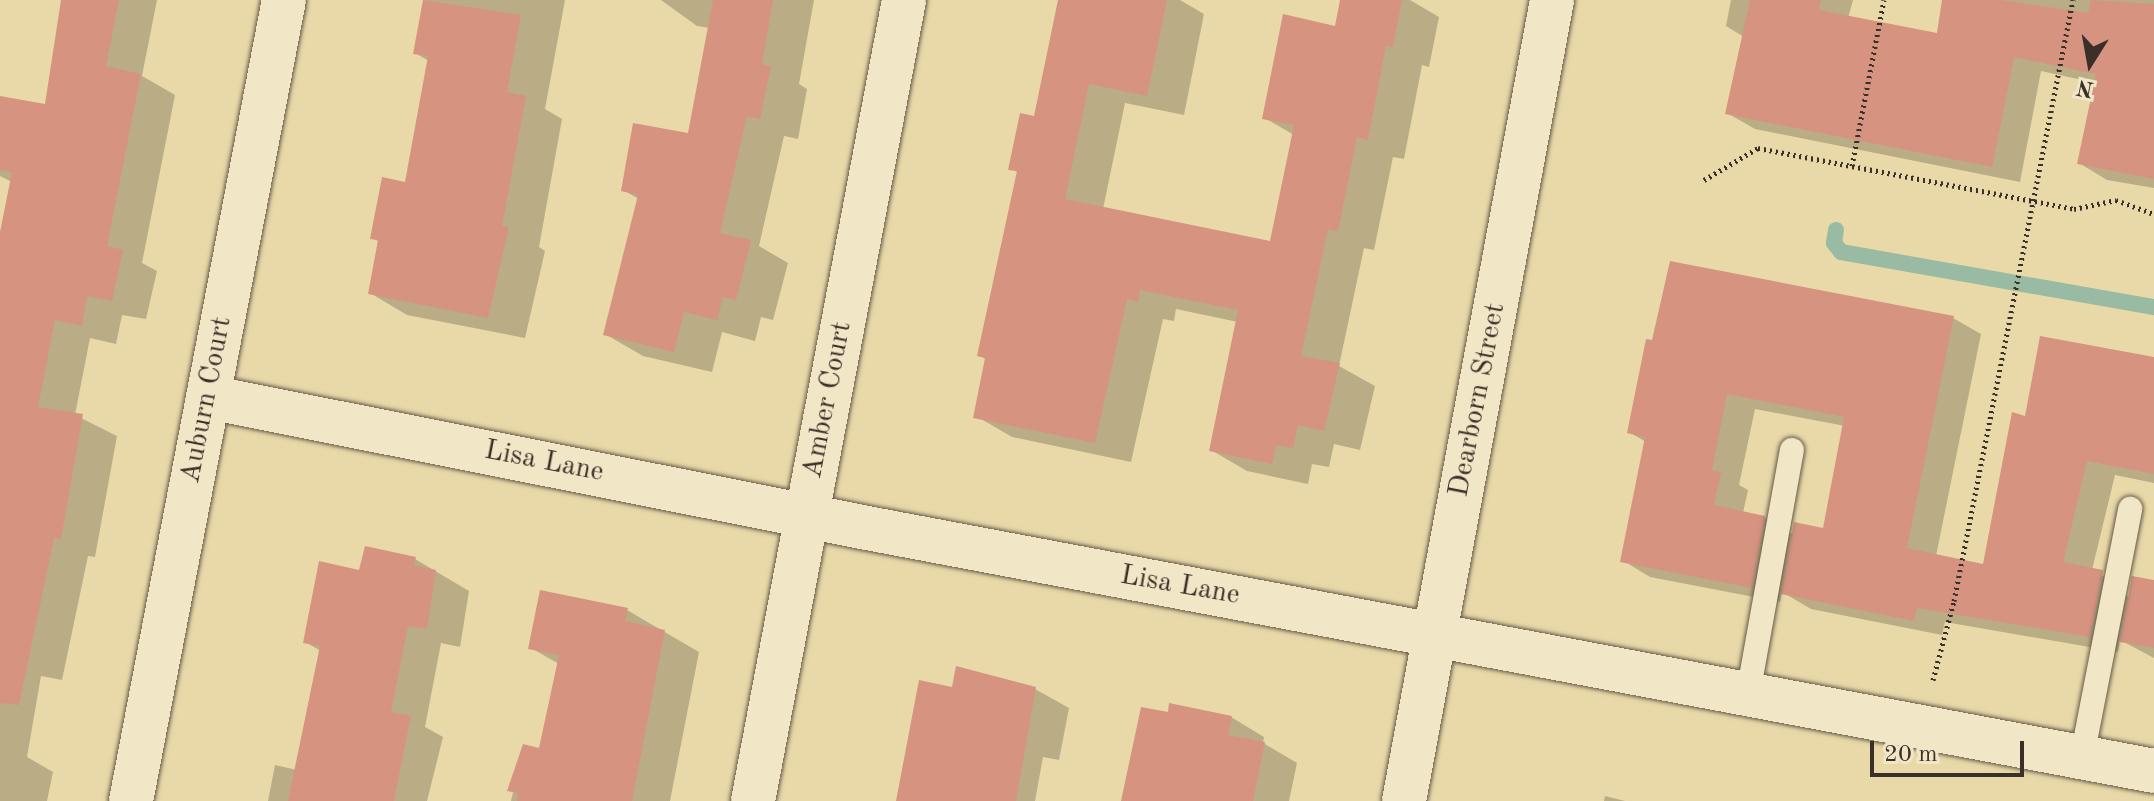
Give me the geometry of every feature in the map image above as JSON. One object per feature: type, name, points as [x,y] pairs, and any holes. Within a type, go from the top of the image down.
[{"type":"street","name":"Auburn Court","points":[[131,801],[284,0]]},
{"type":"street","name":"Amber Court","points":[[753,801],[904,0]]},
{"type":"street","name":"Dearborn Street","points":[[1404,801],[1552,0]]},
{"type":"street","name":"Lisa Lane","points":[[208,397],[2154,771]]},
{"type":"lane","points":[[1748,694],[1792,450]]},
{"type":"lane","points":[[2082,757],[2130,509]]},
{"type":"path","points":[[1852,166],[1884,0]]},
{"type":"path","points":[[1932,684],[1954,601],[2073,0]]},
{"type":"path","points":[[1704,180],[1758,148],[2074,209],[2116,200],[2154,214]]},
{"type":"building","points":[[61,0],[119,0],[106,66],[141,74],[107,246],[123,250],[112,301],[87,296],[82,326],[55,320],[38,407],[83,414],[61,539],[54,538],[19,705],[0,703],[0,232],[12,172],[0,170],[0,96],[45,104]]},
{"type":"building","points":[[423,0],[521,15],[507,92],[526,96],[502,226],[509,227],[488,318],[368,294],[378,240],[370,239],[382,177],[405,182],[428,56],[413,54]]},
{"type":"building","points":[[713,0],[773,0],[762,64],[771,66],[760,119],[747,116],[720,233],[751,240],[736,300],[723,297],[717,320],[684,312],[674,352],[603,335],[638,195],[621,191],[633,123],[688,133]]},
{"type":"building","points":[[1058,0],[1167,0],[1147,96],[1089,84],[1065,199],[1270,241],[1294,125],[1262,119],[1283,14],[1335,26],[1340,0],[1402,0],[1393,47],[1386,46],[1368,140],[1357,137],[1338,231],[1328,229],[1301,356],[1340,363],[1324,431],[1298,425],[1293,448],[1276,445],[1272,464],[1209,451],[1238,310],[1140,290],[1138,302],[1127,299],[1095,443],[973,418],[985,358],[977,356],[1017,171],[1008,170],[1020,113],[1034,116]]},
{"type":"building","points":[[1750,0],[1821,0],[1819,10],[1937,33],[1942,0],[2001,0],[2088,13],[2091,0],[2154,4],[2154,179],[2077,164],[2096,74],[2014,57],[1992,167],[1725,114]]},
{"type":"building","points":[[1670,261],[1954,316],[1907,548],[1983,564],[2012,412],[2025,416],[2040,336],[2154,357],[2154,474],[2087,461],[2063,562],[2103,570],[2090,637],[1917,608],[1914,621],[1781,594],[1794,522],[1823,528],[1844,417],[1727,394],[1712,470],[1721,472],[1714,505],[1765,516],[1752,588],[1620,562],[1645,437],[1627,433],[1646,339],[1652,340]]},
{"type":"building","points":[[365,546],[416,557],[414,565],[436,570],[427,629],[408,626],[391,712],[411,716],[394,801],[288,801],[320,646],[303,643],[319,561],[359,570]]},
{"type":"building","points":[[2132,576],[2154,580],[2154,648],[2120,642]]},
{"type":"building","points":[[540,590],[628,608],[625,621],[665,630],[632,801],[517,801],[518,793],[507,791],[523,744],[539,748],[559,655],[528,649]]},
{"type":"building","points":[[956,666],[1036,687],[1016,801],[896,801],[919,680],[952,687]]},
{"type":"building","points":[[1169,703],[1232,716],[1228,735],[1265,742],[1253,801],[1121,801],[1141,707],[1168,712]]},
{"type":"waterway","points":[[1836,230],[1834,243],[1841,252],[2154,307]]}]
